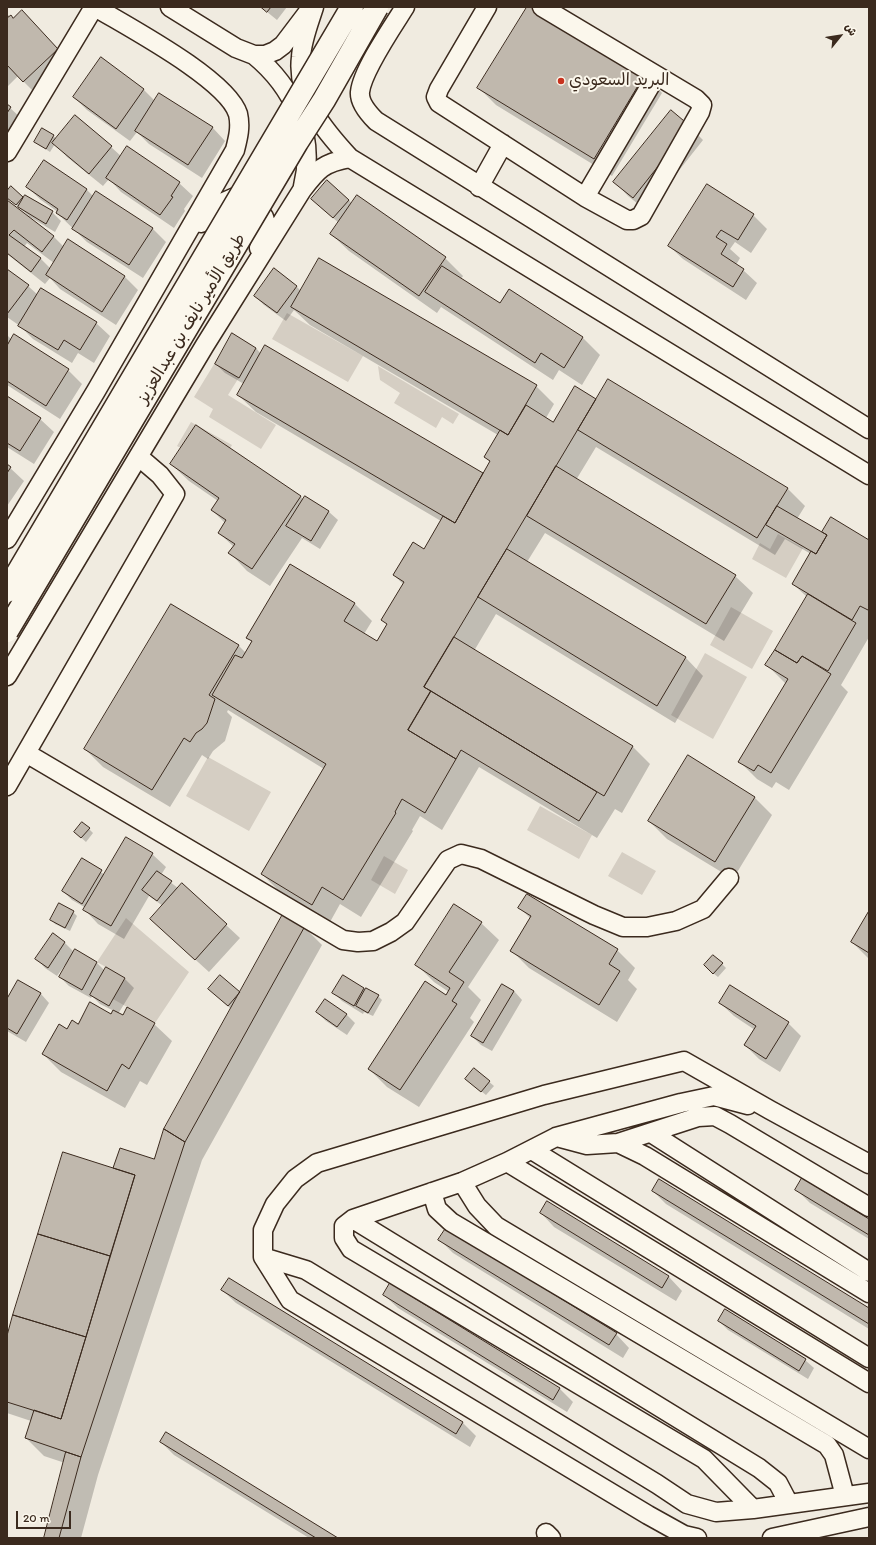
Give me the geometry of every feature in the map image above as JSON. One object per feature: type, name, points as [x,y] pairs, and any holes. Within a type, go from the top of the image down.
[{"type":"main road","name":"طريق الأمير نايف بن عبدالعزيز","points":[[7,591],[352,7]]},
{"type":"main road","name":"طريق الأمير نايف بن عبدالعزيز","points":[[7,631],[293,149],[324,100],[377,7]]},
{"type":"street","points":[[7,152],[94,7],[190,65],[230,99],[238,114],[240,128],[235,150],[92,398],[7,539]]},
{"type":"street","points":[[170,7],[236,48],[254,55],[272,71],[282,84],[297,110],[307,146],[307,170],[302,190]]},
{"type":"street","points":[[254,55],[265,55],[275,51],[283,45],[313,7]]},
{"type":"street","points":[[313,7],[301,57],[300,77],[312,109],[334,142],[350,158],[869,475]]},
{"type":"street","points":[[348,7],[356,15],[367,20],[374,20],[381,17],[393,7]]},
{"type":"street","points":[[405,7],[364,78],[360,93],[366,110],[376,121],[479,187],[869,429]]},
{"type":"street","points":[[487,7],[439,89],[436,97],[439,104],[584,197],[627,220],[633,220],[641,216],[700,112],[702,105],[696,99],[542,7]]},
{"type":"street","points":[[584,197],[656,76]]},
{"type":"street","points":[[479,187],[502,144]]},
{"type":"street","points":[[7,676],[205,345],[302,190],[315,173],[325,165],[333,161],[350,158]]},
{"type":"street","points":[[170,262],[218,205],[235,197],[254,205],[264,217],[267,227],[251,271]]},
{"type":"street","points":[[7,786],[175,494],[160,475],[139,457]]},
{"type":"street","points":[[26,753],[343,940],[358,942],[373,941],[396,928],[404,922],[448,860],[461,854],[481,859],[623,927],[647,927],[676,921],[703,909],[730,878]]},
{"type":"street","points":[[697,1538],[684,1535],[648,1515],[290,1300],[263,1257],[263,1230],[275,1204],[295,1179],[318,1163],[544,1095],[684,1061],[869,1164]]},
{"type":"street","points":[[753,1509],[704,1459],[351,1248],[344,1238],[344,1226],[353,1219],[462,1182],[507,1162],[556,1137],[681,1103],[714,1096],[770,1110]]},
{"type":"street","points":[[556,1137],[587,1145],[618,1143],[698,1117],[715,1116],[869,1207]]},
{"type":"street","points":[[651,1133],[869,1272]]},
{"type":"street","points":[[618,1143],[645,1156],[869,1293]]},
{"type":"street","points":[[842,1149],[869,1149]]},
{"type":"street","points":[[532,1150],[869,1358]]},
{"type":"street","points":[[507,1162],[869,1382]]},
{"type":"street","points":[[462,1182],[477,1206],[496,1226],[869,1449]]},
{"type":"street","points":[[432,1192],[437,1209],[451,1222],[827,1445],[834,1455],[845,1496]]},
{"type":"street","points":[[353,1219],[759,1468],[778,1483],[789,1504]]},
{"type":"street","points":[[263,1257],[306,1270],[603,1451],[686,1504],[716,1512],[753,1509],[869,1493]]},
{"type":"street","points":[[772,1538],[869,1517]]},
{"type":"shaded area","points":[[287,313],[363,356],[348,382],[272,339]]},
{"type":"shaded area","points":[[219,356],[243,371],[228,395],[276,425],[261,449],[209,417],[213,409],[194,397]]},
{"type":"shaded area","points":[[378,366],[459,414],[453,424],[442,417],[436,428],[394,403],[400,393],[380,380]]},
{"type":"shaded area","points":[[191,422],[232,445],[218,469],[177,446]]},
{"type":"shaded area","points":[[778,534],[803,548],[786,578],[752,559],[760,543],[770,549]]},
{"type":"shaded area","points":[[731,607],[773,631],[752,669],[710,645]]},
{"type":"shaded area","points":[[705,653],[747,677],[713,739],[671,715]]},
{"type":"shaded area","points":[[208,757],[271,792],[249,831],[186,796]]},
{"type":"shaded area","points":[[540,806],[592,835],[579,859],[527,830]]},
{"type":"shaded area","points":[[622,852],[656,871],[642,895],[608,876]]},
{"type":"shaded area","points":[[384,856],[408,870],[395,894],[371,880]]},
{"type":"shaded area","points":[[126,918],[189,972],[155,1023],[113,999],[125,978],[97,962]]},
{"type":"building","points":[[261,7],[271,7],[267,12]]},
{"type":"building","name":"البريد السعودي","points":[[527,7],[536,7],[645,74],[594,159],[477,88]]},
{"type":"building","points":[[22,10],[58,49],[23,82],[7,65],[7,18],[11,15],[13,18]]},
{"type":"building","points":[[101,57],[144,89],[116,129],[73,97]]},
{"type":"building","points":[[159,93],[213,127],[188,165],[135,131]]},
{"type":"building","points":[[7,104],[11,107],[7,113]]},
{"type":"building","points":[[671,110],[690,126],[633,198],[613,182]]},
{"type":"building","points":[[75,115],[112,146],[89,174],[52,143]]},
{"type":"building","points":[[42,128],[54,135],[46,149],[34,142]]},
{"type":"building","points":[[127,146],[180,182],[171,196],[173,197],[160,215],[106,178]]},
{"type":"building","points":[[44,160],[87,189],[67,220],[56,213],[58,209],[26,187]]},
{"type":"building","points":[[327,180],[349,200],[333,218],[311,199]]},
{"type":"building","points":[[707,184],[754,214],[738,240],[721,230],[716,237],[727,244],[721,254],[744,269],[733,287],[668,246]]},
{"type":"building","points":[[11,186],[23,197],[16,205],[7,198],[7,191]]},
{"type":"building","points":[[96,191],[153,228],[129,265],[72,229]]},
{"type":"building","points":[[25,195],[53,211],[46,224],[18,207]]},
{"type":"building","points":[[357,195],[446,257],[419,296],[330,234]]},
{"type":"building","points":[[7,200],[54,236],[42,252],[14,230],[9,235],[41,258],[31,272],[7,253]]},
{"type":"building","points":[[68,239],[125,276],[102,312],[46,275]]},
{"type":"building","points":[[319,258],[537,385],[508,435],[291,307]]},
{"type":"building","points":[[442,266],[500,303],[509,289],[583,337],[564,368],[541,353],[535,363],[425,292]]},
{"type":"building","points":[[274,268],[297,286],[277,313],[254,296]]},
{"type":"building","points":[[7,269],[29,285],[7,314]]},
{"type":"building","points":[[41,288],[97,322],[80,350],[64,340],[58,350],[18,326]]},
{"type":"building","points":[[232,333],[256,348],[239,378],[215,364]]},
{"type":"building","points":[[14,334],[69,369],[46,406],[7,381],[7,346]]},
{"type":"building","points":[[265,345],[483,473],[455,523],[237,395]]},
{"type":"building","points":[[608,379],[788,488],[757,538],[578,430]]},
{"type":"building","points":[[575,386],[596,399],[424,687],[431,691],[408,730],[456,759],[425,813],[402,799],[395,812],[396,813],[343,900],[322,887],[312,905],[261,874],[326,764],[212,695],[235,655],[242,658],[252,641],[246,638],[290,564],[355,603],[344,621],[377,641],[387,624],[381,620],[404,582],[393,575],[413,542],[424,549],[443,516],[455,523],[490,461],[484,457],[500,430],[508,435],[526,405],[553,422]]},
{"type":"building","points":[[7,396],[41,418],[20,451],[7,443]]},
{"type":"building","points":[[196,425],[301,496],[252,569],[228,553],[235,544],[218,533],[226,520],[211,510],[219,498],[170,464]]},
{"type":"building","points":[[7,464],[11,467],[7,473]]},
{"type":"building","points":[[556,466],[736,575],[706,624],[527,516]]},
{"type":"building","points":[[305,496],[329,511],[311,541],[286,526]]},
{"type":"building","points":[[777,506],[827,535],[816,554],[766,525]]},
{"type":"building","points":[[831,517],[869,540],[869,609],[868,610],[860,606],[852,620],[792,584],[811,551],[816,554],[827,535],[822,532]]},
{"type":"building","points":[[507,549],[686,657],[657,706],[478,597]]},
{"type":"building","points":[[808,594],[856,623],[828,671],[802,656],[797,663],[775,650]]},
{"type":"building","points":[[171,604],[239,645],[209,695],[215,699],[207,723],[196,733],[190,742],[184,738],[152,790],[84,749]]},
{"type":"building","points":[[454,637],[633,746],[604,796],[424,687]]},
{"type":"building","points":[[775,650],[797,663],[802,656],[831,674],[771,773],[758,765],[754,771],[738,762],[788,679],[765,665]]},
{"type":"building","points":[[431,691],[597,792],[579,821],[461,750],[456,759],[408,730]]},
{"type":"building","points":[[688,755],[755,797],[715,862],[648,821]]},
{"type":"building","points":[[82,822],[90,828],[81,838],[74,832]]},
{"type":"building","points":[[126,837],[153,853],[111,926],[83,910]]},
{"type":"building","points":[[82,858],[102,870],[82,904],[62,891]]},
{"type":"building","points":[[157,871],[172,881],[157,901],[142,890]]},
{"type":"building","points":[[182,883],[227,924],[195,960],[150,919]]},
{"type":"building","points":[[527,894],[618,949],[609,964],[620,971],[599,1005],[510,951],[531,916],[518,908]]},
{"type":"building","points":[[59,903],[74,911],[65,928],[50,920]]},
{"type":"building","points":[[454,904],[482,922],[449,972],[464,982],[452,1001],[457,1004],[400,1090],[368,1069],[425,981],[446,995],[450,988],[415,965]]},
{"type":"building","points":[[869,911],[869,953],[851,942]]},
{"type":"building","points":[[283,914],[305,926],[185,1142],[164,1129]]},
{"type":"building","points":[[53,933],[65,942],[48,968],[35,959]]},
{"type":"building","points":[[75,949],[97,962],[82,990],[59,977]]},
{"type":"building","points":[[713,955],[723,963],[713,974],[704,965]]},
{"type":"building","points":[[106,967],[125,978],[109,1006],[90,995]]},
{"type":"building","points":[[220,975],[240,992],[228,1006],[208,989]]},
{"type":"building","points":[[343,975],[364,988],[354,1006],[332,993]]},
{"type":"building","points":[[18,980],[41,993],[17,1034],[7,1028],[7,999]]},
{"type":"building","points":[[502,984],[514,991],[483,1043],[471,1036]]},
{"type":"building","points":[[730,985],[789,1022],[766,1059],[744,1045],[756,1026],[719,1003]]},
{"type":"building","points":[[366,988],[379,995],[368,1013],[356,1006]]},
{"type":"building","points":[[325,999],[347,1014],[337,1027],[316,1012]]},
{"type":"building","points":[[90,1002],[111,1014],[113,1010],[123,1015],[127,1007],[155,1023],[129,1069],[122,1064],[107,1091],[42,1054],[59,1024],[67,1029],[72,1020],[78,1024]]},
{"type":"building","points":[[474,1068],[490,1081],[481,1092],[465,1079]]},
{"type":"building","points":[[164,1129],[185,1142],[81,1457],[25,1438],[34,1410],[61,1419],[135,1175],[113,1168],[120,1148],[154,1159]]},
{"type":"building","points":[[63,1152],[135,1175],[110,1256],[38,1234]]},
{"type":"building","points":[[802,1178],[869,1219],[869,1235],[795,1190]]},
{"type":"building","points":[[659,1179],[869,1308],[869,1324],[652,1191]]},
{"type":"building","points":[[547,1201],[669,1276],[662,1288],[540,1213]]},
{"type":"building","points":[[446,1228],[617,1333],[609,1345],[438,1240]]},
{"type":"building","points":[[38,1234],[110,1256],[86,1337],[13,1315]]},
{"type":"building","points":[[229,1278],[463,1422],[456,1434],[221,1290]]},
{"type":"building","points":[[390,1283],[560,1388],[553,1400],[383,1295]]},
{"type":"building","points":[[725,1309],[806,1359],[799,1371],[718,1321]]},
{"type":"building","points":[[13,1315],[86,1337],[61,1419],[7,1402],[7,1336]]},
{"type":"building","points":[[166,1432],[338,1538],[316,1538],[160,1442]]},
{"type":"building","points":[[66,1452],[81,1457],[59,1538],[44,1538]]},
{"type":"place","name":"البريد السعودي","points":[[561,81]]}]
